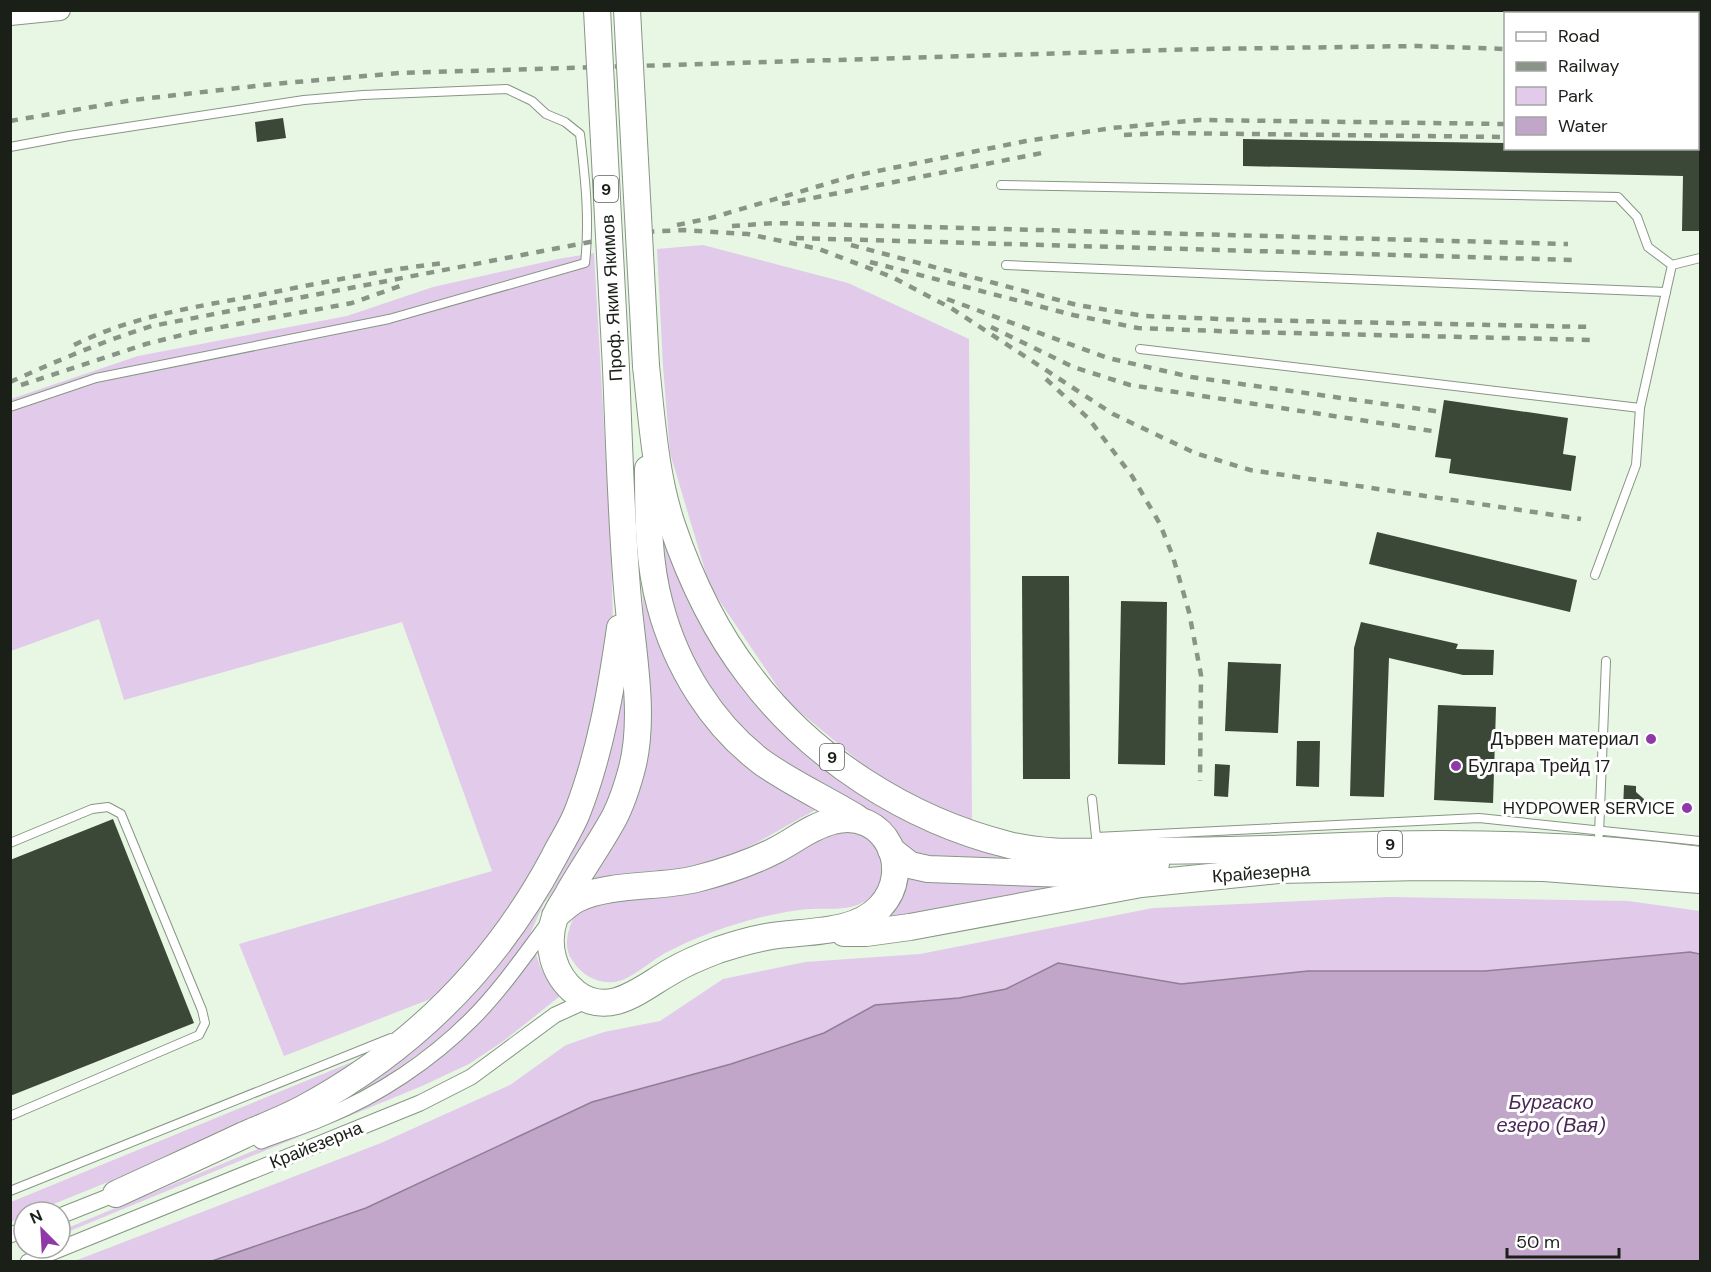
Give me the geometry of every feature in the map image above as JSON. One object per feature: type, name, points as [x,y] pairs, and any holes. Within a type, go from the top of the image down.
[{"type":"highway","name":"Проф. Яким Якимов","points":[[597,10],[627,586]]},
{"type":"highway","name":"Проф. Яким Якимов","points":[[627,10],[646,366]]},
{"type":"highway","points":[[646,366],[648,514],[653,567],[660,605],[671,641],[708,707],[733,736],[761,761],[792,783],[875,827],[891,850],[896,876],[893,887],[881,907],[869,916],[825,932]]},
{"type":"highway","name":"9","points":[[646,366],[656,461],[671,523],[702,598],[736,656],[779,710],[813,742],[849,771],[888,796],[931,818],[1010,846],[1056,852],[1257,850],[1599,841],[1701,860]]},
{"type":"highway","points":[[116,1194],[305,1108],[371,1068],[425,1025],[468,982],[509,932],[544,875],[577,814],[597,752],[610,694],[627,586]]},
{"type":"highway","name":"9","points":[[627,586],[637,699],[637,749],[623,798],[612,821],[555,916],[550,937],[553,961],[563,980],[577,994],[588,1000],[611,1003],[623,1000],[688,962],[734,945],[767,937],[825,932]]},
{"type":"highway","points":[[555,916],[574,900],[601,890],[661,886],[722,872],[772,852],[825,823],[857,818]]},
{"type":"highway","points":[[891,850],[910,866],[919,868],[1067,874],[1109,871],[1257,850]]},
{"type":"highway","name":"Крайезерна","points":[[825,932],[885,931],[1141,884],[1278,870],[1422,867],[1544,868],[1701,880]]},
{"type":"street","points":[[10,15],[60,10]]},
{"type":"street","points":[[72,1211],[326,1117],[406,1073],[437,1051],[471,1020],[492,997],[555,916]]},
{"type":"street","name":"Крайезерна","points":[[28,1262],[420,1103],[471,1077],[555,1015],[588,1000]]},
{"type":"lane","points":[[10,147],[304,100],[363,95],[507,89],[532,101],[546,114],[565,122],[580,134],[584,162],[588,242],[585,263],[389,319],[96,378],[10,407]]},
{"type":"lane","points":[[1001,185],[1618,196],[1637,216],[1648,247],[1672,265]]},
{"type":"lane","points":[[1672,265],[1701,258]]},
{"type":"lane","points":[[1006,265],[1666,292]]},
{"type":"lane","points":[[1595,575],[1636,465],[1640,408],[1672,265]]},
{"type":"lane","points":[[1140,349],[1640,408]]},
{"type":"lane","points":[[1599,841],[1606,661]]},
{"type":"lane","points":[[1092,799],[1096,837],[1479,818],[1599,841],[1701,841]]},
{"type":"lane","points":[[10,843],[92,809],[108,807],[121,814],[202,1010],[205,1023],[199,1035],[10,1116]]},
{"type":"lane","points":[[10,1191],[425,1025]]},
{"type":"green space","points":[[703,245],[848,283],[969,339],[972,824],[878,777],[788,702],[710,587],[670,453],[657,249]]},
{"type":"green space","points":[[594,253],[611,546],[613,625],[596,722],[562,820],[506,918],[438,996],[284,1056],[239,944],[492,871],[402,622],[124,700],[99,619],[11,651],[11,399],[138,356],[347,316],[433,287]]},
{"type":"green space","points":[[640,526],[690,699],[824,806],[758,842],[716,861],[683,869],[583,882],[607,845],[644,633]]},
{"type":"green space","points":[[665,532],[685,576],[847,778],[1059,863],[918,860],[733,729],[674,628],[660,535]]},
{"type":"green space","points":[[625,682],[631,719],[618,787],[571,869],[544,903],[529,936],[515,957],[463,1017],[432,1044],[380,1081],[330,1106],[539,894],[620,685]]},
{"type":"green space","points":[[833,828],[868,835],[884,865],[884,880],[880,888],[857,905],[781,913],[728,927],[675,948],[620,981],[595,980],[584,974],[569,954],[568,934],[578,909]]},
{"type":"green space","points":[[905,870],[1102,878],[895,919],[878,919]]},
{"type":"green space","points":[[1388,897],[1628,901],[1700,911],[1700,954],[1690,952],[1485,971],[1308,971],[1181,984],[1058,963],[1006,989],[959,998],[875,1005],[824,1033],[731,1064],[366,1208],[212,1261],[72,1262],[381,1143],[510,1085],[566,1045],[604,1032],[660,1021],[723,979],[805,962],[920,954],[1153,908]]},
{"type":"green space","points":[[535,951],[551,986],[560,996],[505,1040],[469,1064],[422,1086],[72,1230],[72,1226],[369,1103],[391,1090]]},
{"type":"green space","points":[[352,1062],[357,1063],[296,1101],[226,1134],[64,1200],[16,1200]]},
{"type":"water","name":"Бургаско езеро (Вая)","points":[[1690,952],[1700,954],[1700,1261],[212,1261],[366,1208],[592,1102],[731,1064],[824,1033],[875,1005],[959,998],[1006,989],[1058,963],[1181,984],[1308,971],[1485,971]]},
{"type":"building","points":[[283,118],[286,138],[257,142],[255,122]]},
{"type":"building","points":[[1243,139],[1504,143],[1504,150],[1699,150],[1701,148],[1701,231],[1682,231],[1683,176],[1243,166]]},
{"type":"building","points":[[1444,400],[1568,418],[1563,454],[1576,456],[1571,491],[1449,473],[1451,459],[1435,457]]},
{"type":"building","points":[[1377,532],[1577,580],[1570,612],[1369,564]]},
{"type":"building","points":[[1022,576],[1069,576],[1070,779],[1023,779]]},
{"type":"building","points":[[1121,601],[1167,602],[1165,765],[1118,764]]},
{"type":"building","points":[[1361,622],[1458,644],[1456,649],[1494,650],[1493,675],[1463,675],[1389,658],[1384,797],[1350,796],[1354,648]]},
{"type":"building","points":[[1228,662],[1281,664],[1278,733],[1225,731]]},
{"type":"building","points":[[1438,705],[1496,707],[1493,803],[1434,800]]},
{"type":"building","points":[[1297,741],[1320,741],[1319,787],[1296,786]]},
{"type":"building","points":[[1215,764],[1230,765],[1228,797],[1214,796]]},
{"type":"building","points":[[1624,785],[1636,786],[1636,792],[1644,799],[1643,812],[1623,810]]},
{"type":"building","points":[[113,819],[194,1023],[10,1096],[10,860]]},
{"type":"railway","points":[[10,121],[133,100],[273,84],[400,73],[1203,49],[1417,46],[1504,49]]},
{"type":"railway","points":[[677,225],[711,218],[853,176],[1026,141],[1112,128],[1200,120],[1504,124]]},
{"type":"railway","points":[[1124,135],[1165,133],[1504,137]]},
{"type":"railway","points":[[782,204],[1047,152]]},
{"type":"railway","points":[[732,226],[775,223],[1568,244]]},
{"type":"railway","points":[[10,382],[98,345],[152,326],[642,232],[684,230],[748,234],[819,249],[892,277],[951,308],[1113,414],[1195,453],[1250,470],[1581,519]]},
{"type":"railway","points":[[796,238],[1573,260]]},
{"type":"railway","points":[[851,245],[1077,305],[1144,316],[1593,327]]},
{"type":"railway","points":[[870,262],[1073,315],[1138,328],[1594,340]]},
{"type":"railway","points":[[74,345],[119,327],[165,314],[351,277],[444,263]]},
{"type":"railway","points":[[21,385],[146,344],[194,332],[352,303],[400,286]]},
{"type":"railway","points":[[947,299],[1108,358],[1191,377],[1442,412]]},
{"type":"railway","points":[[991,327],[1073,367],[1130,385],[1439,432]]},
{"type":"railway","points":[[1046,379],[1089,419],[1132,476],[1160,524],[1173,557],[1189,612],[1201,675],[1200,781]]},
{"type":"place","name":"Дървен материал","points":[[1651,739]]},
{"type":"place","name":"Булгара Трейд 17","points":[[1456,766]]},
{"type":"place","name":"HYDPOWER SERVICE","points":[[1687,808]]}]
